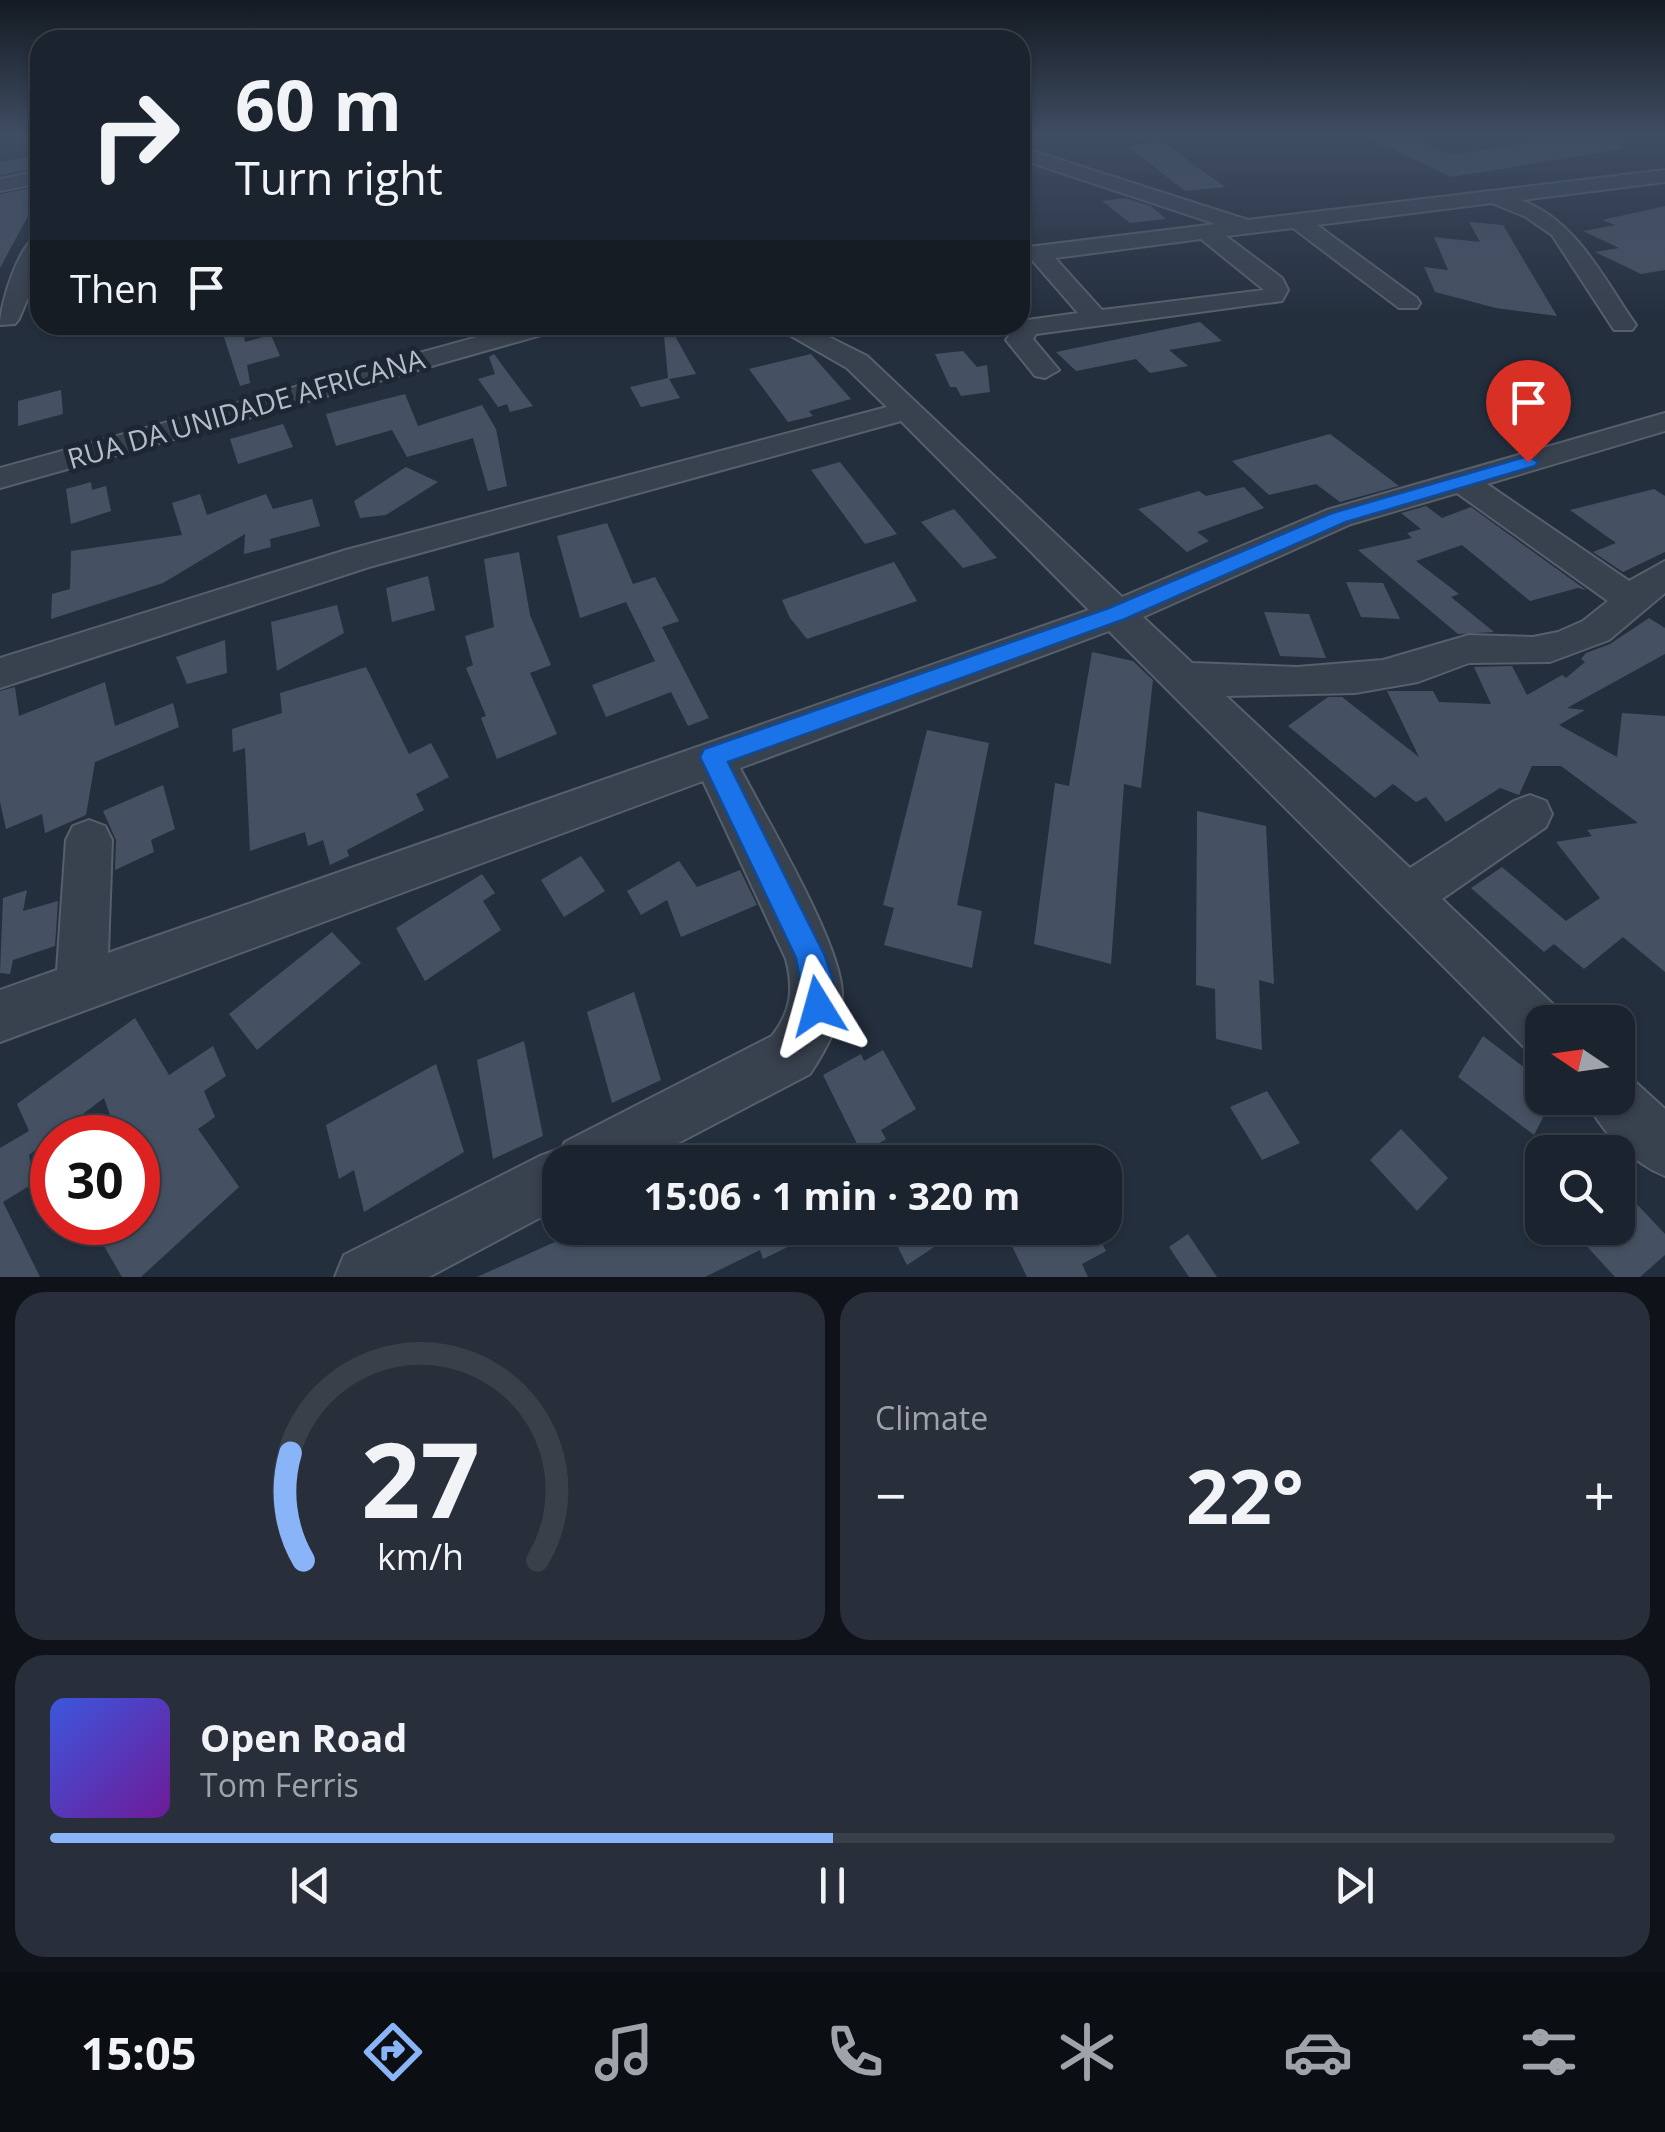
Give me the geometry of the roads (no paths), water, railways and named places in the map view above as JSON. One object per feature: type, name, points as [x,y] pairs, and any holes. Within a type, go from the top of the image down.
[{"type":"street","points":[[1154,197],[1250,228]]},
{"type":"street","points":[[1494,197],[1534,212],[1560,230],[1624,325]]},
{"type":"street","points":[[1030,254],[1497,197]]},
{"type":"street","points":[[1299,222],[1408,303]]},
{"type":"street","points":[[1030,328],[1272,296],[1276,290],[1272,283],[1207,233]]},
{"type":"street","points":[[1030,255],[1096,318]]},
{"type":"street","points":[[3,319],[30,274]]},
{"type":"street","points":[[3,319],[30,314]]},
{"type":"street","name":"RUA DA UNIDADE AFRICANA","points":[[0,458],[457,335]]},
{"type":"street","name":"RUA DA UNIDADE AFRICANA","points":[[0,478],[514,335]]},
{"type":"street","points":[[818,335],[858,347],[906,411],[1525,1012]]},
{"type":"street","points":[[1020,335],[1019,340],[1045,370]]},
{"type":"street","points":[[0,672],[358,558],[906,411]]},
{"type":"street","points":[[0,1016],[1117,614],[1339,518],[1665,422]]},
{"type":"street","points":[[1461,482],[1622,593],[1650,584]]},
{"type":"street","points":[[1182,677],[1245,684],[1300,683],[1415,668],[1472,648],[1520,651],[1562,647],[1611,623],[1650,584]]},
{"type":"street","points":[[618,1145],[791,1055],[808,1032],[818,1006],[818,980],[810,956],[713,757]]},
{"type":"street","points":[[1407,896],[1530,814]]},
{"type":"street","points":[[81,987],[90,840]]},
{"type":"street","points":[[1631,1115],[1665,1148]]},
{"type":"street","points":[[366,1277],[542,1185]]}]
